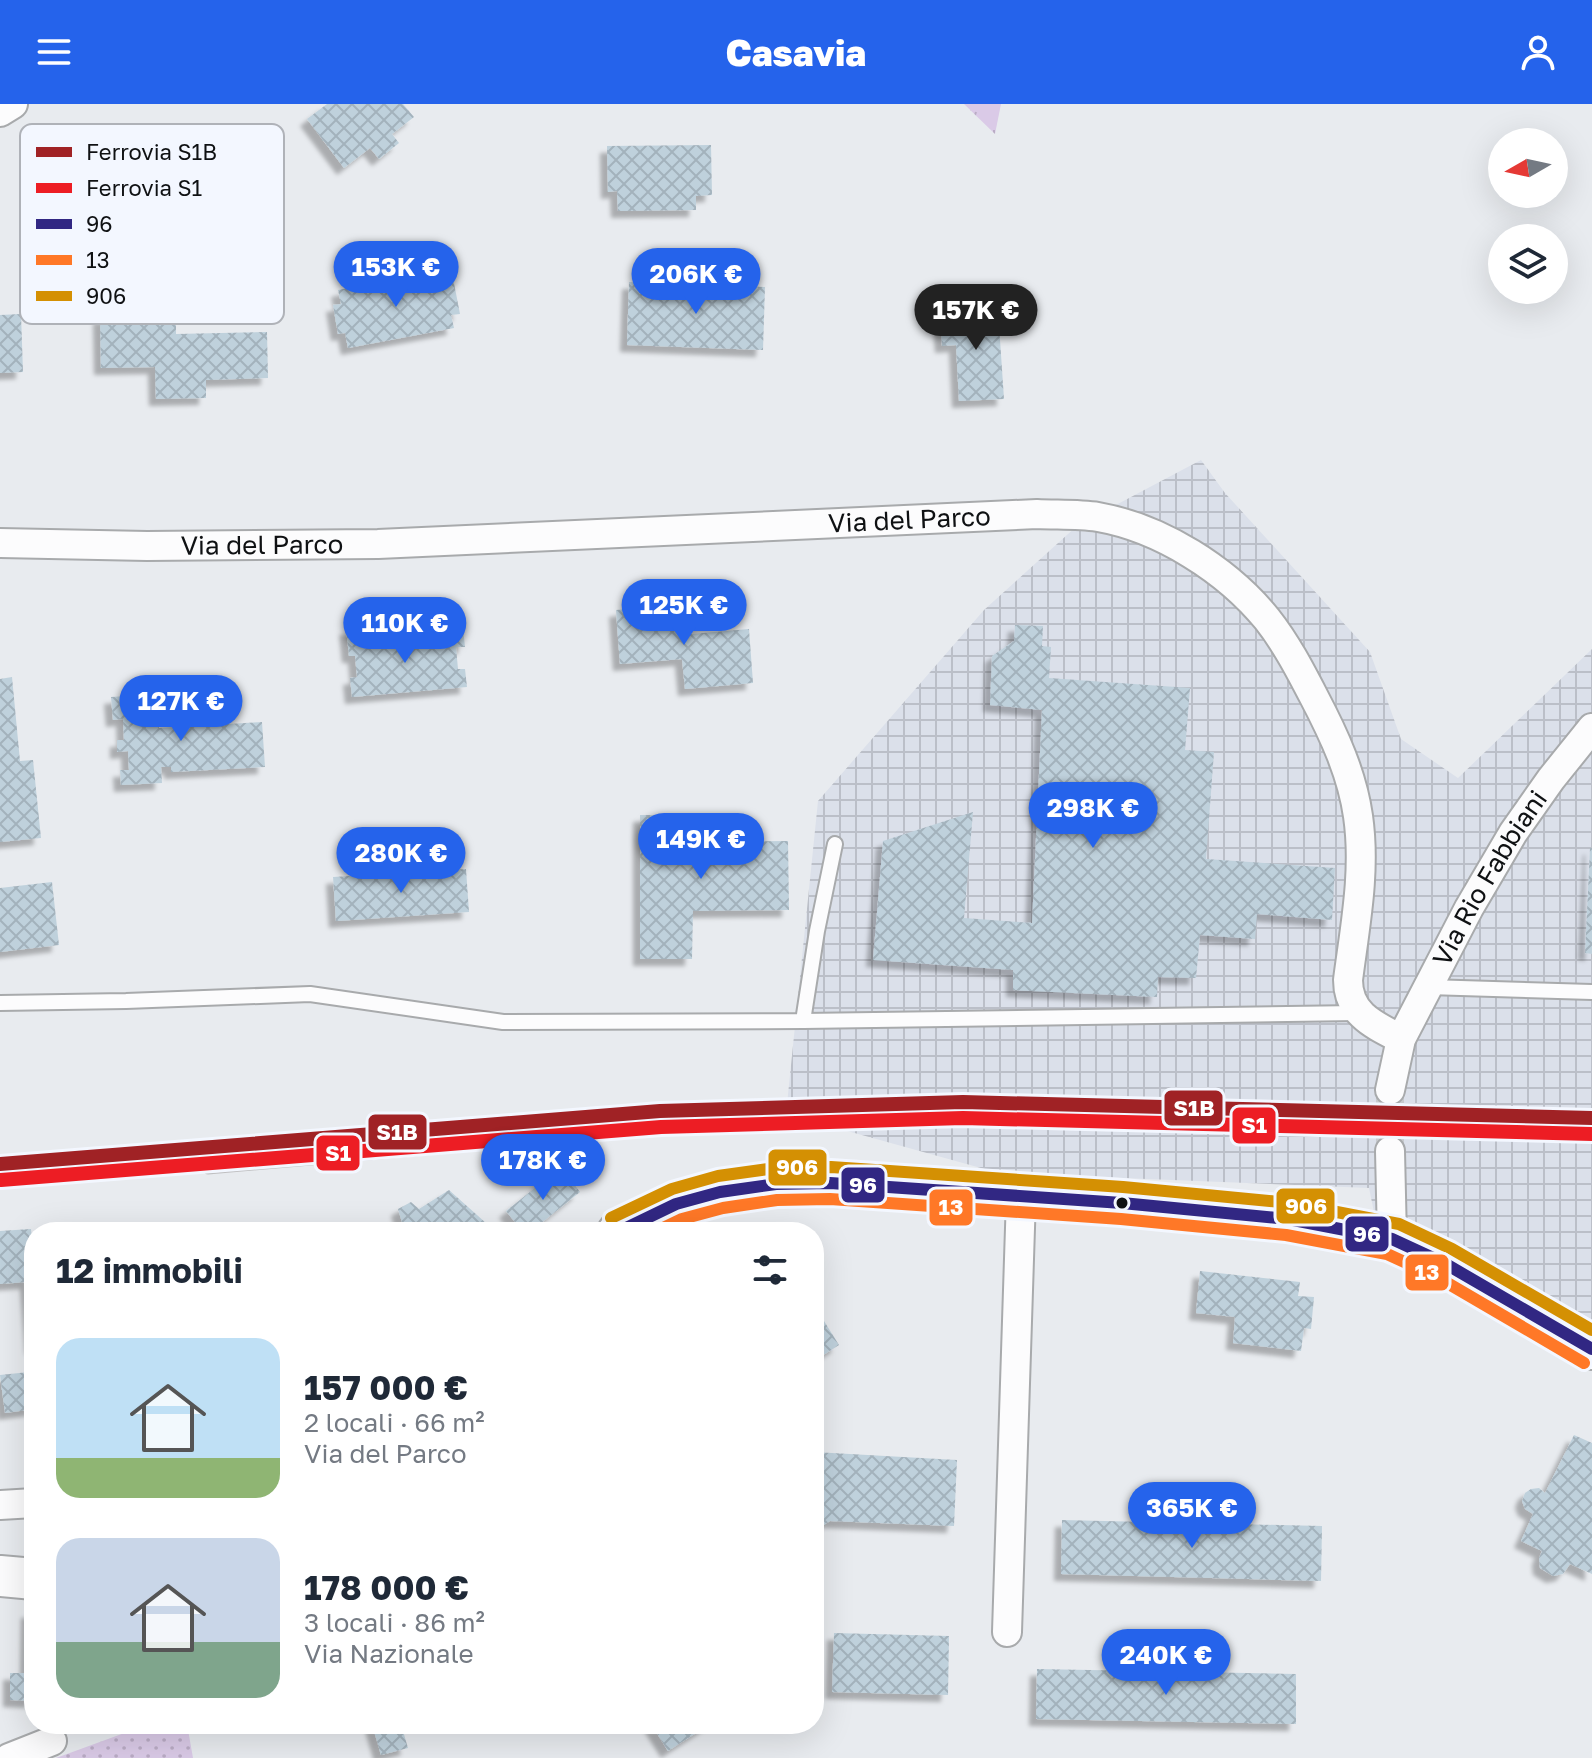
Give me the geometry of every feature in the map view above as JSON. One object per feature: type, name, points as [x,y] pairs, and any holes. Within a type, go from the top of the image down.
[{"type":"main road","points":[[639,1222],[676,1204],[720,1192],[776,1184],[830,1183],[1122,1203],[1288,1219],[1392,1239],[1444,1263],[1592,1349]]},
{"type":"main road","points":[[0,1576],[24,1578]]},
{"type":"street","points":[[0,112],[13,104]]},
{"type":"street","name":"Via del Parco","points":[[0,543],[147,546],[393,543],[1037,514],[1098,517],[1134,527],[1172,544],[1206,565],[1243,593],[1267,619],[1286,644],[1342,754],[1353,789],[1360,842],[1359,899],[1348,980],[1349,997],[1357,1013]]},
{"type":"street","name":"Via Rio Fabbiani","points":[[1401,1039],[1469,908],[1513,833],[1592,728]]},
{"type":"street","points":[[1357,1013],[1401,1039],[1390,1090]]},
{"type":"street","points":[[1390,1151],[1392,1239]]},
{"type":"street","points":[[1007,1632],[1021,1197]]},
{"type":"street","points":[[0,1505],[24,1504]]},
{"type":"street","points":[[9,1758],[52,1741]]},
{"type":"lane","points":[[803,1021],[835,844]]},
{"type":"lane","points":[[1428,987],[1592,992]]},
{"type":"lane","points":[[0,1003],[310,994],[503,1022],[1357,1013]]},
{"type":"shaded area","points":[[1201,460],[1225,493],[1370,652],[1401,739],[1458,778],[1592,649],[1592,1342],[1380,1241],[1369,1188],[999,1173],[786,1114],[818,801],[984,610],[1078,525]]},
{"type":"green space","points":[[964,104],[1001,104],[995,134]]},
{"type":"green space","points":[[122,1734],[189,1734],[193,1758],[56,1758]]},
{"type":"building","points":[[327,104],[403,104],[414,117],[392,134],[399,143],[379,159],[370,148],[344,168],[307,119]]},
{"type":"building","points":[[711,145],[712,195],[696,196],[696,210],[618,211],[617,191],[608,192],[607,146]]},
{"type":"building","points":[[437,271],[439,281],[453,278],[460,314],[451,315],[454,328],[348,348],[345,333],[338,334],[333,305],[341,304],[338,290]]},
{"type":"building","points":[[629,282],[765,287],[763,350],[627,345]]},
{"type":"building","points":[[980,299],[980,311],[998,310],[1004,399],[959,401],[956,345],[942,346],[940,316],[964,314],[964,300]]},
{"type":"building","points":[[20,314],[23,372],[0,373],[0,315]]},
{"type":"building","points":[[100,324],[176,324],[176,334],[267,332],[268,378],[206,380],[206,398],[156,399],[155,367],[101,368]]},
{"type":"building","points":[[678,604],[680,635],[749,629],[753,683],[685,689],[682,659],[620,664],[616,610]]},
{"type":"building","points":[[1015,625],[1043,626],[1042,646],[1051,647],[1049,678],[1190,688],[1185,750],[1214,752],[1206,859],[1335,868],[1332,920],[1257,914],[1255,939],[1200,935],[1196,978],[1158,977],[1157,997],[1013,990],[1013,970],[873,960],[883,841],[973,812],[964,918],[1032,923],[1042,710],[990,705],[992,656],[1014,641]]},
{"type":"building","points":[[346,628],[360,628],[360,633],[378,632],[379,648],[434,643],[434,637],[450,635],[449,629],[463,628],[465,647],[456,647],[458,669],[465,669],[467,687],[352,697],[350,678],[357,677],[355,656],[349,656]]},
{"type":"building","points":[[12,677],[20,761],[33,760],[41,838],[0,842],[0,679]]},
{"type":"building","points":[[157,694],[159,728],[262,722],[265,767],[171,772],[171,767],[161,767],[162,783],[121,785],[120,770],[129,770],[128,751],[117,752],[117,740],[124,740],[123,719],[113,720],[111,697]]},
{"type":"building","points":[[640,815],[685,815],[685,832],[696,832],[696,823],[717,823],[717,842],[788,841],[789,910],[693,911],[692,959],[640,959]]},
{"type":"building","points":[[1592,848],[1592,954],[1585,953]]},
{"type":"building","points":[[466,869],[469,912],[336,921],[333,877]]},
{"type":"building","points":[[52,882],[59,945],[0,952],[0,888]]},
{"type":"building","points":[[556,1171],[562,1178],[567,1175],[580,1192],[542,1222],[515,1222],[506,1211]]},
{"type":"building","points":[[449,1190],[485,1222],[402,1222],[398,1209],[411,1202],[419,1209]]},
{"type":"building","points":[[24,1229],[24,1282],[0,1284],[0,1231]]},
{"type":"building","points":[[1200,1271],[1300,1282],[1298,1296],[1314,1297],[1311,1329],[1304,1328],[1301,1351],[1233,1343],[1235,1317],[1196,1313]]},
{"type":"building","points":[[824,1321],[839,1345],[824,1355]]},
{"type":"building","points":[[24,1373],[24,1410],[5,1413],[0,1375]]},
{"type":"building","points":[[1574,1435],[1592,1443],[1592,1574],[1570,1564],[1563,1574],[1553,1576],[1540,1568],[1542,1551],[1521,1541],[1533,1514],[1525,1509],[1522,1501],[1531,1489],[1539,1488],[1545,1493]]},
{"type":"building","points":[[824,1453],[957,1460],[954,1526],[830,1521],[824,1525]]},
{"type":"building","points":[[1062,1520],[1322,1526],[1321,1581],[1061,1574]]},
{"type":"building","points":[[834,1633],[949,1636],[948,1695],[832,1692]]},
{"type":"building","points":[[1037,1669],[1296,1674],[1296,1724],[1036,1719]]},
{"type":"building","points":[[10,1673],[24,1673],[24,1701],[10,1700]]},
{"type":"building","points":[[375,1734],[404,1734],[408,1748],[381,1755]]},
{"type":"building","points":[[657,1734],[694,1734],[668,1751]]},
{"type":"tunnel","points":[[1390,1090],[1390,1151]]},
{"type":"railway","points":[[208,1170],[662,1130],[969,1123],[1592,1136]]},
{"type":"rail line","name":"S1B","points":[[0,1164],[660,1111],[963,1102],[1592,1118]]},
{"type":"rail line","name":"S1","points":[[1,1180],[661,1127],[963,1118],[1592,1134]]},
{"type":"transit line","name":"906","points":[[611,1218],[672,1189],[718,1176],[776,1168],[831,1167],[1123,1187],[1290,1203],[1399,1224],[1452,1249],[1592,1330]]},
{"type":"transit line","name":"96","points":[[639,1222],[676,1204],[720,1192],[776,1184],[830,1183],[1122,1203],[1288,1219],[1392,1239],[1444,1263],[1592,1349]]},
{"type":"transit line","name":"13","points":[[676,1222],[723,1208],[777,1200],[830,1199],[1121,1219],[1286,1235],[1387,1254],[1437,1277],[1584,1363]]}]
